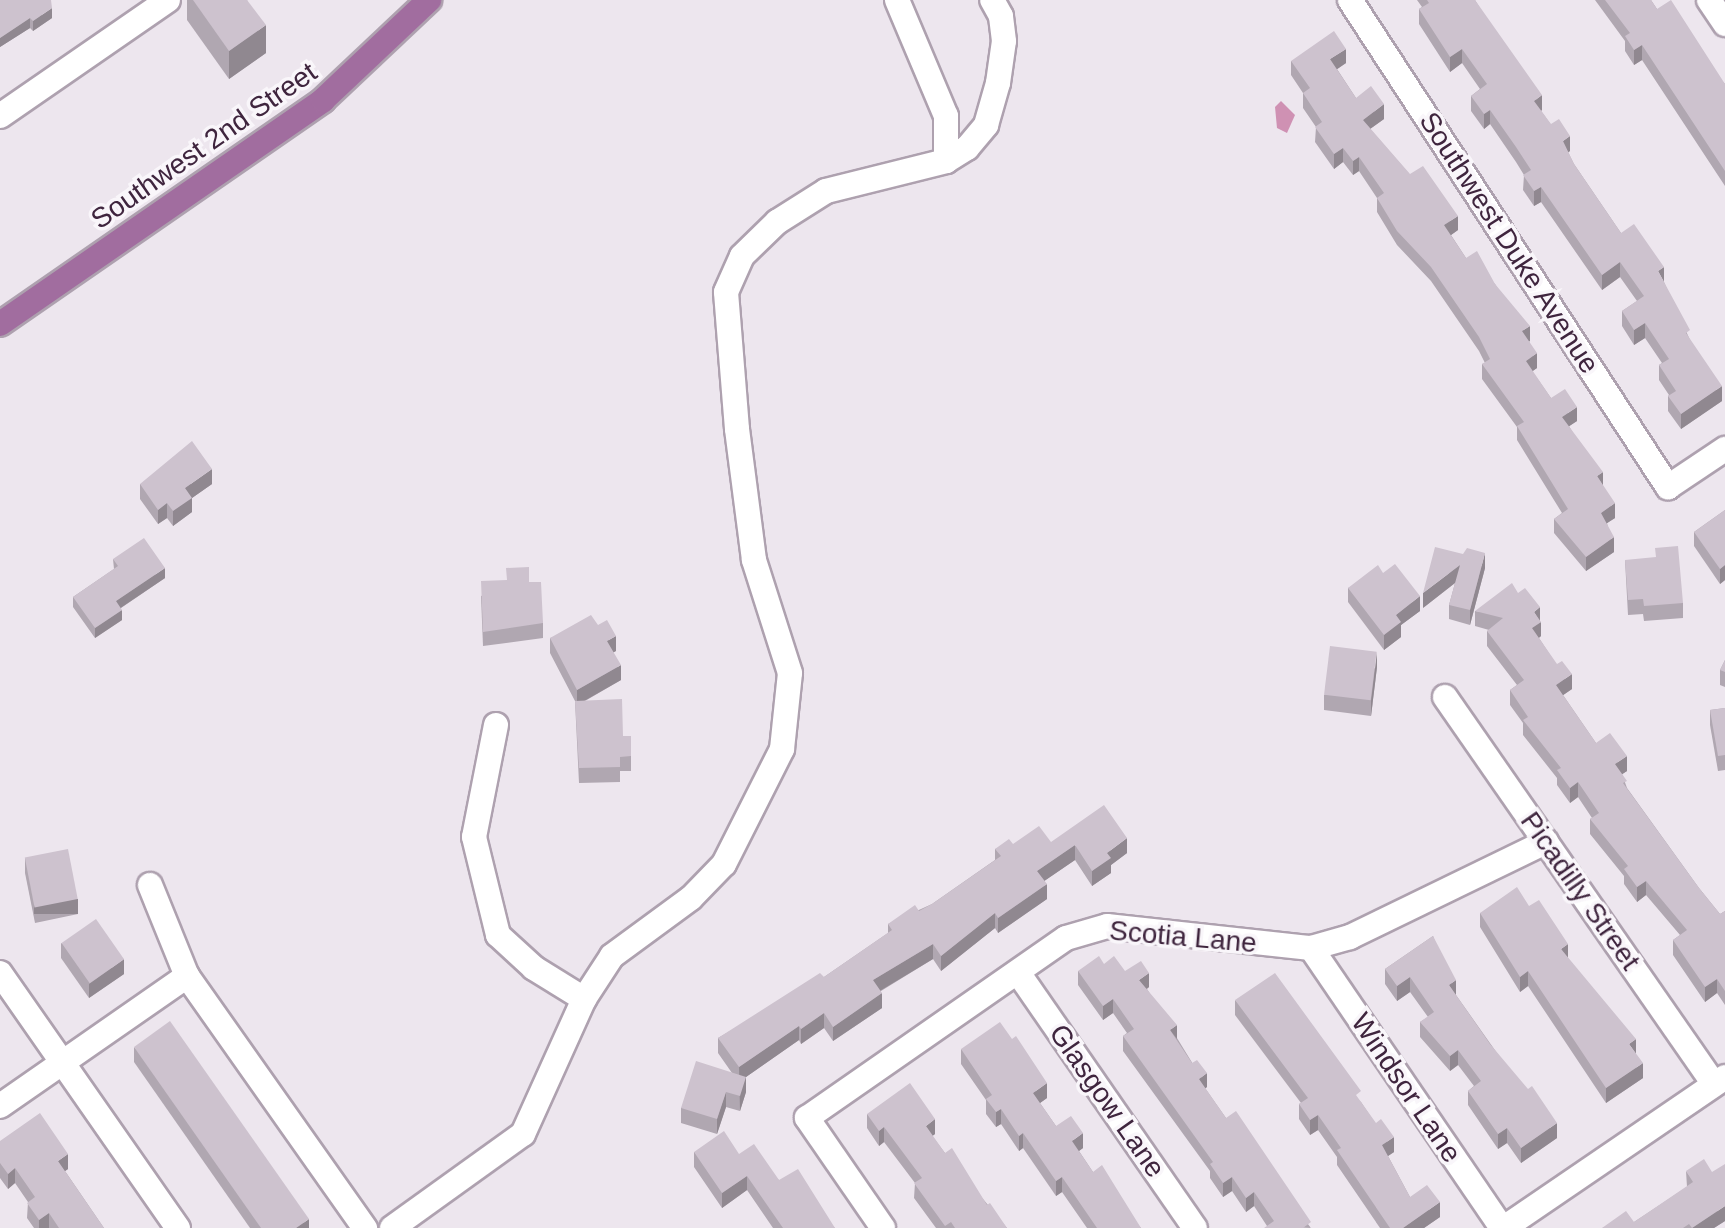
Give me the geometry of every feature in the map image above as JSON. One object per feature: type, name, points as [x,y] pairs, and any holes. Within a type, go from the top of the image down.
[{"type":"main road","name":"Southwest 2nd Street","points":[[0,324],[323,100],[429,0]]},
{"type":"street","points":[[0,116],[168,0]]},
{"type":"street","points":[[897,0],[946,116],[946,161]]},
{"type":"street","points":[[392,1228],[523,1134],[584,999],[612,956],[691,898],[724,864],[782,749],[790,673],[754,560],[737,429],[726,292],[742,256],[777,222],[826,191],[946,161],[967,148],[990,111],[1004,41],[1001,16],[992,0]]},
{"type":"street","name":"Southwest Duke Avenue","points":[[1350,0],[1668,487],[1725,449]]},
{"type":"street","points":[[1709,0],[1725,24]]},
{"type":"street","name":"Picadilly Street","points":[[1445,697],[1720,1081]]},
{"type":"street","points":[[496,725],[474,837],[498,935],[534,968],[584,999]]},
{"type":"street","name":"Scotia Lane","points":[[883,1228],[807,1118],[1019,974],[1066,938],[1107,926],[1311,948],[1350,937],[1546,842]]},
{"type":"street","points":[[150,885],[187,976],[365,1228]]},
{"type":"street","name":"Windsor Lane","points":[[1311,948],[1503,1228]]},
{"type":"street","points":[[0,973],[178,1228]]},
{"type":"street","name":"Glasgow Lane","points":[[1019,974],[1195,1228]]},
{"type":"street","points":[[0,1106],[187,976]]},
{"type":"street","points":[[1503,1228],[1720,1081]]},
{"type":"shaded area","points":[[1281,101],[1295,115],[1287,133],[1277,128],[1275,107]]},
{"type":"building","points":[[0,0],[51,0],[52,8],[0,38]]},
{"type":"building","points":[[193,0],[247,0],[266,25],[229,51]]},
{"type":"building","points":[[1427,0],[1475,0],[1542,95],[1534,101],[1551,124],[1559,119],[1570,136],[1563,141],[1574,164],[1621,233],[1634,224],[1664,267],[1658,271],[1690,330],[1686,333],[1722,386],[1681,414],[1668,396],[1676,391],[1659,365],[1669,359],[1645,323],[1634,330],[1622,311],[1644,296],[1620,262],[1602,275],[1541,187],[1534,191],[1523,175],[1531,170],[1516,147],[1490,110],[1484,114],[1471,96],[1487,84],[1462,49],[1450,57],[1419,9],[1429,3]]},
{"type":"building","points":[[1605,0],[1651,0],[1657,9],[1671,0],[1725,84],[1725,171],[1642,45],[1634,50],[1625,36],[1630,33]]},
{"type":"building","points":[[1334,31],[1346,49],[1330,59],[1356,98],[1371,86],[1384,104],[1363,120],[1410,174],[1423,166],[1458,216],[1444,225],[1466,258],[1477,251],[1495,284],[1530,326],[1522,331],[1537,353],[1526,361],[1551,398],[1565,389],[1577,407],[1562,417],[1603,472],[1597,476],[1615,503],[1601,513],[1614,537],[1586,557],[1554,519],[1568,509],[1517,426],[1524,422],[1482,364],[1490,359],[1479,337],[1431,267],[1397,231],[1377,198],[1384,193],[1359,157],[1353,161],[1343,148],[1334,154],[1315,127],[1322,122],[1303,93],[1310,88],[1291,61]]},
{"type":"building","points":[[192,441],[212,469],[185,488],[192,498],[173,511],[167,503],[158,510],[140,484]]},
{"type":"building","points":[[1725,510],[1725,565],[1720,569],[1694,532]]},
{"type":"building","points":[[144,538],[165,568],[116,601],[122,610],[95,628],[73,597],[118,566],[113,559]]},
{"type":"building","points":[[1678,546],[1683,603],[1644,606],[1643,599],[1628,600],[1625,560],[1656,557],[1655,548]]},
{"type":"building","points":[[1435,547],[1463,554],[1467,548],[1485,553],[1470,610],[1449,605],[1460,565],[1423,593]]},
{"type":"building","points":[[1395,564],[1420,596],[1396,615],[1401,622],[1384,635],[1348,588],[1378,565],[1383,573]]},
{"type":"building","points":[[529,567],[529,582],[541,582],[543,623],[483,632],[481,581],[507,580],[506,568]]},
{"type":"building","points":[[1512,583],[1518,593],[1525,588],[1540,607],[1534,612],[1541,622],[1532,628],[1557,664],[1562,661],[1572,674],[1556,685],[1596,743],[1610,733],[1627,756],[1615,764],[1627,781],[1623,783],[1699,888],[1720,914],[1725,911],[1725,991],[1717,979],[1705,987],[1673,940],[1687,930],[1646,881],[1637,887],[1624,869],[1628,866],[1590,819],[1599,813],[1578,782],[1570,788],[1557,770],[1561,768],[1523,720],[1528,717],[1510,690],[1524,680],[1487,631],[1503,618],[1475,611]]},
{"type":"building","points":[[591,615],[598,625],[607,620],[616,636],[607,641],[621,665],[577,690],[550,638]]},
{"type":"building","points":[[1330,646],[1377,652],[1371,700],[1324,695]]},
{"type":"building","points":[[622,699],[623,736],[631,736],[631,756],[620,757],[620,767],[579,768],[575,701]]},
{"type":"building","points":[[1725,708],[1725,755],[1718,756],[1710,710]]},
{"type":"building","points":[[1104,805],[1127,838],[1107,853],[1111,858],[1092,871],[1075,845],[1037,871],[1047,884],[998,918],[995,913],[941,956],[933,944],[873,980],[882,993],[833,1027],[824,1013],[801,1029],[799,1026],[739,1067],[718,1038],[820,973],[824,977],[892,930],[888,924],[915,905],[919,911],[932,904],[1001,856],[995,849],[1009,839],[1013,844],[1039,826],[1051,842]]},
{"type":"building","points":[[68,849],[78,899],[35,907],[25,857]]},
{"type":"building","points":[[1517,887],[1529,906],[1539,900],[1568,944],[1561,949],[1636,1039],[1629,1044],[1643,1063],[1606,1088],[1528,971],[1520,977],[1480,913]]},
{"type":"building","points":[[96,919],[124,959],[90,983],[62,943]]},
{"type":"building","points":[[1433,936],[1456,980],[1449,985],[1490,1044],[1528,1089],[1532,1086],[1557,1123],[1521,1148],[1507,1128],[1498,1134],[1468,1091],[1481,1081],[1458,1050],[1450,1056],[1420,1022],[1434,1012],[1410,977],[1397,986],[1385,969]]},
{"type":"building","points":[[1099,956],[1104,964],[1114,956],[1125,971],[1141,961],[1149,973],[1139,980],[1177,1025],[1170,1030],[1192,1063],[1197,1060],[1207,1073],[1199,1079],[1226,1118],[1236,1111],[1311,1222],[1303,1228],[1264,1228],[1274,1221],[1254,1192],[1246,1198],[1232,1177],[1223,1183],[1210,1164],[1213,1162],[1123,1036],[1134,1029],[1113,999],[1103,1006],[1078,971]]},
{"type":"building","points":[[1275,973],[1361,1091],[1356,1095],[1376,1123],[1381,1119],[1394,1137],[1382,1145],[1410,1197],[1427,1185],[1440,1202],[1403,1228],[1390,1228],[1337,1150],[1341,1148],[1318,1115],[1310,1120],[1299,1104],[1308,1098],[1235,1000]]},
{"type":"building","points":[[170,1021],[309,1219],[296,1228],[261,1228],[134,1047]]},
{"type":"building","points":[[1000,1022],[1012,1039],[1016,1036],[1047,1083],[1033,1093],[1056,1126],[1071,1116],[1083,1133],[1072,1141],[1093,1172],[1102,1165],[1141,1228],[1097,1228],[1062,1177],[1056,1181],[1023,1133],[1019,1136],[1001,1109],[996,1112],[986,1099],[992,1095],[961,1049]]},
{"type":"building","points":[[696,1061],[746,1077],[740,1096],[726,1092],[717,1119],[681,1108]]},
{"type":"building","points":[[910,1083],[935,1119],[926,1126],[945,1153],[952,1148],[987,1205],[990,1203],[1007,1228],[955,1228],[951,1222],[945,1226],[914,1183],[922,1178],[884,1127],[879,1131],[867,1114]]},
{"type":"building","points":[[40,1113],[68,1154],[58,1161],[104,1228],[59,1228],[49,1213],[39,1220],[27,1203],[35,1197],[15,1168],[8,1174],[0,1163],[0,1141]]},
{"type":"building","points":[[724,1131],[739,1154],[754,1144],[779,1180],[798,1169],[835,1228],[783,1228],[747,1176],[722,1193],[694,1152]]},
{"type":"building","points":[[1704,1159],[1712,1172],[1725,1164],[1725,1206],[1692,1228],[1689,1224],[1683,1228],[1602,1228],[1626,1211],[1634,1222],[1693,1182],[1686,1171]]}]
